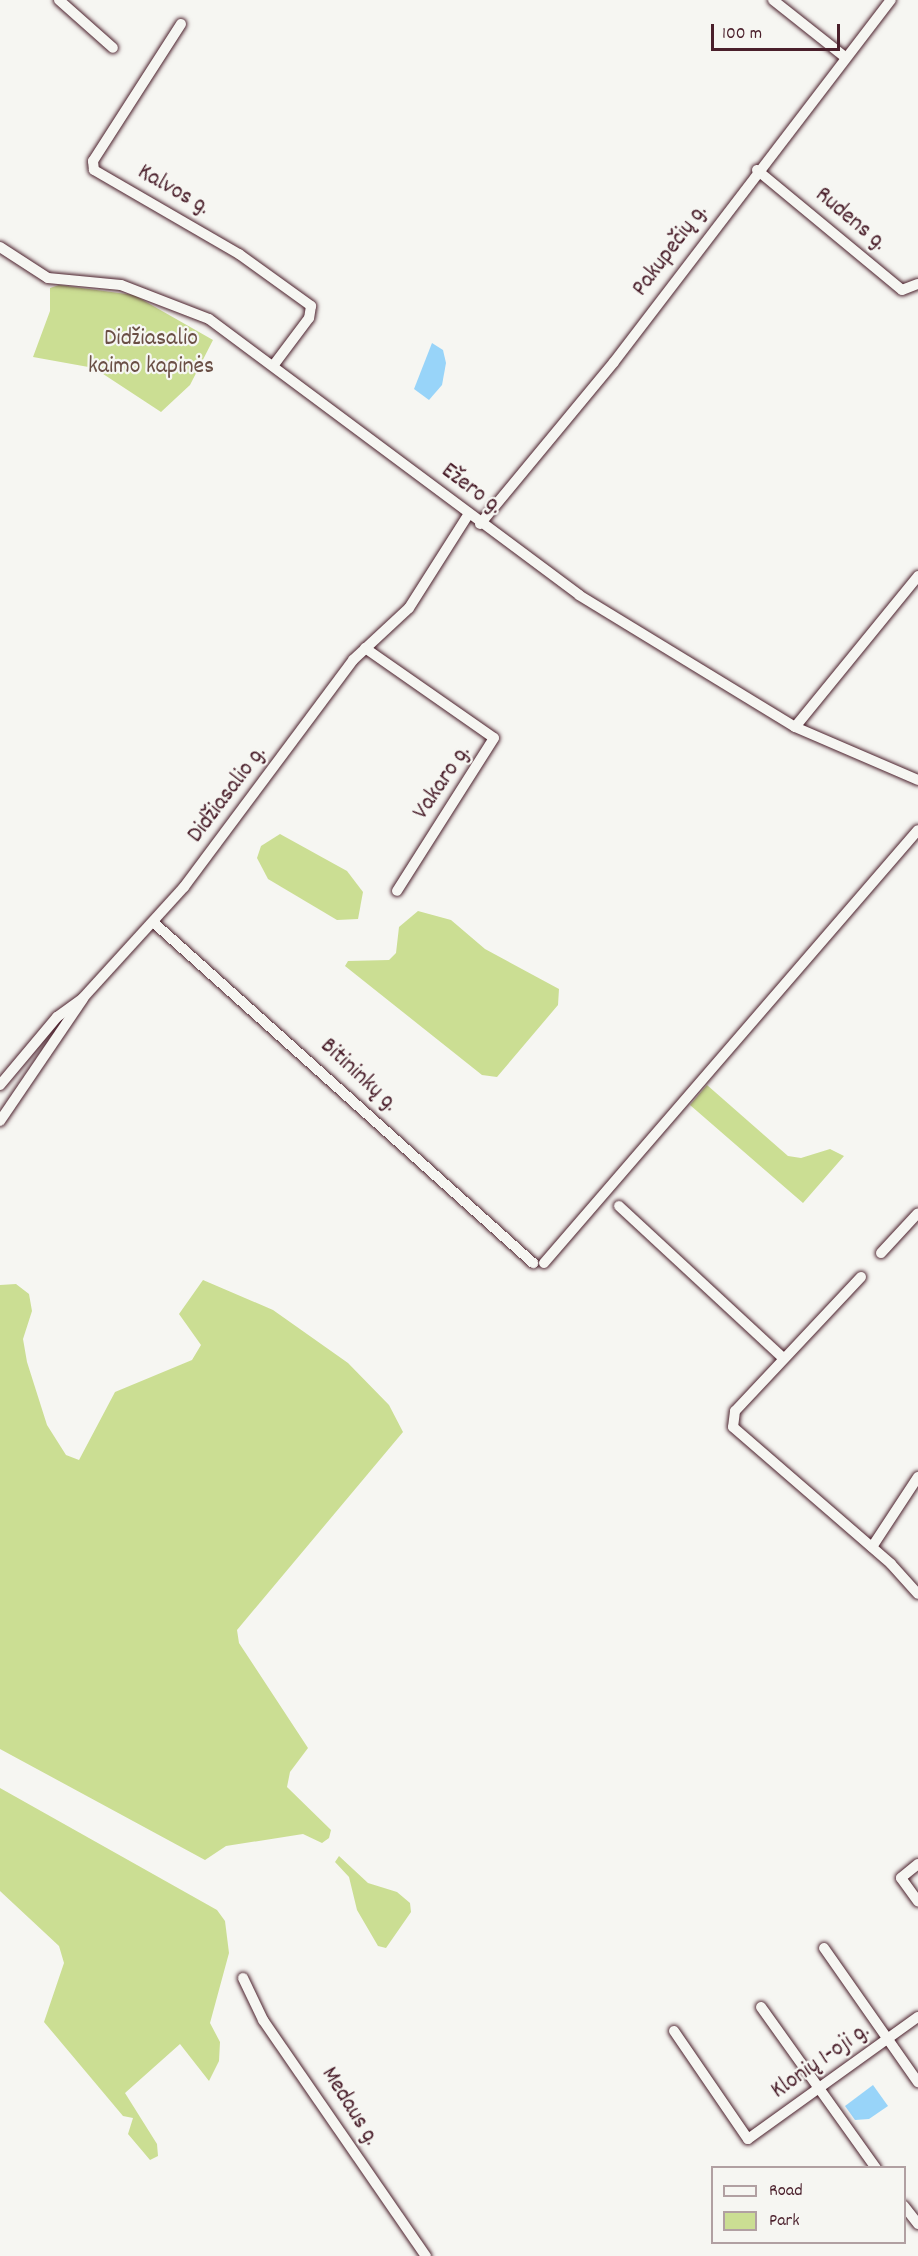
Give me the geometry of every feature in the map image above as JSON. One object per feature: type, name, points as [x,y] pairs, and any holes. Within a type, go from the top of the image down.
[{"type":"street","points":[[60,0],[113,48]]},
{"type":"street","points":[[773,0],[845,57]]},
{"type":"street","name":"Pakupečių g.","points":[[480,524],[614,362],[757,170],[891,0]]},
{"type":"street","name":"Kalvos g.","points":[[181,24],[93,161],[94,170],[239,254],[311,306],[309,318],[273,366]]},
{"type":"street","name":"Rudens g.","points":[[757,170],[902,290],[918,284]]},
{"type":"street","name":"Ežero g.","points":[[0,247],[48,278],[120,285],[185,308],[273,366],[480,524],[579,595],[795,727],[918,780]]},
{"type":"street","name":"Didžiasalio g.","points":[[0,1085],[57,1017],[83,998],[153,921],[365,648],[409,608],[468,514]]},
{"type":"street","points":[[795,727],[918,576]]},
{"type":"street","name":"Vakaro g.","points":[[365,648],[494,738],[397,891]]},
{"type":"street","name":"Bitininkų g.","points":[[153,921],[538,1263],[918,830]]},
{"type":"street","points":[[0,1121],[83,998]]},
{"type":"street","points":[[619,1206],[782,1357]]},
{"type":"street","points":[[881,1254],[918,1213]]},
{"type":"street","points":[[861,1277],[782,1357],[735,1411],[733,1427],[872,1547],[918,1594]]},
{"type":"street","points":[[872,1547],[918,1477]]},
{"type":"street","points":[[918,1864],[900,1878],[918,1901]]},
{"type":"street","points":[[824,1948],[918,2082]]},
{"type":"street","name":"Medaus g.","points":[[243,1978],[263,2020],[426,2256]]},
{"type":"street","points":[[761,2007],[875,2166]]},
{"type":"street","name":"Klonių 1-oji g.","points":[[674,2031],[748,2139],[888,2041],[918,2017]]},
{"type":"street","points":[[906,2209],[918,2224]]},
{"type":"green space","name":"Didžiasalio kaimo kapinės","points":[[59,285],[134,295],[213,340],[190,385],[161,412],[94,368],[33,357],[50,311],[50,288]]},
{"type":"green space","points":[[280,834],[347,871],[363,892],[358,919],[337,920],[268,879],[257,858],[261,846]]},
{"type":"green space","points":[[418,911],[451,920],[485,949],[559,989],[558,1005],[497,1077],[482,1075],[345,966],[348,961],[389,960],[396,953],[399,927]]},
{"type":"green space","points":[[707,1085],[788,1156],[801,1158],[830,1149],[844,1156],[803,1203],[690,1105]]},
{"type":"green space","points":[[203,1280],[273,1310],[348,1363],[389,1405],[403,1432],[237,1630],[239,1643],[308,1748],[290,1772],[287,1787],[331,1830],[329,1838],[322,1843],[303,1834],[226,1846],[205,1860],[0,1749],[0,1285],[16,1284],[29,1294],[32,1311],[23,1339],[27,1362],[47,1425],[66,1455],[79,1460],[115,1392],[192,1360],[201,1345],[179,1314]]},
{"type":"green space","points":[[0,1788],[217,1910],[225,1921],[229,1953],[210,2023],[220,2042],[219,2061],[209,2081],[180,2044],[125,2093],[157,2144],[158,2156],[150,2160],[128,2134],[133,2118],[123,2116],[44,2022],[64,1963],[59,1946],[0,1891]]},
{"type":"green space","points":[[339,1856],[368,1883],[397,1892],[410,1903],[411,1912],[386,1948],[378,1946],[357,1910],[349,1877],[335,1862]]},
{"type":"water","points":[[432,343],[443,350],[446,363],[442,385],[429,400],[414,389]]},
{"type":"water","points":[[873,2085],[888,2106],[869,2119],[855,2120],[845,2106]]}]
